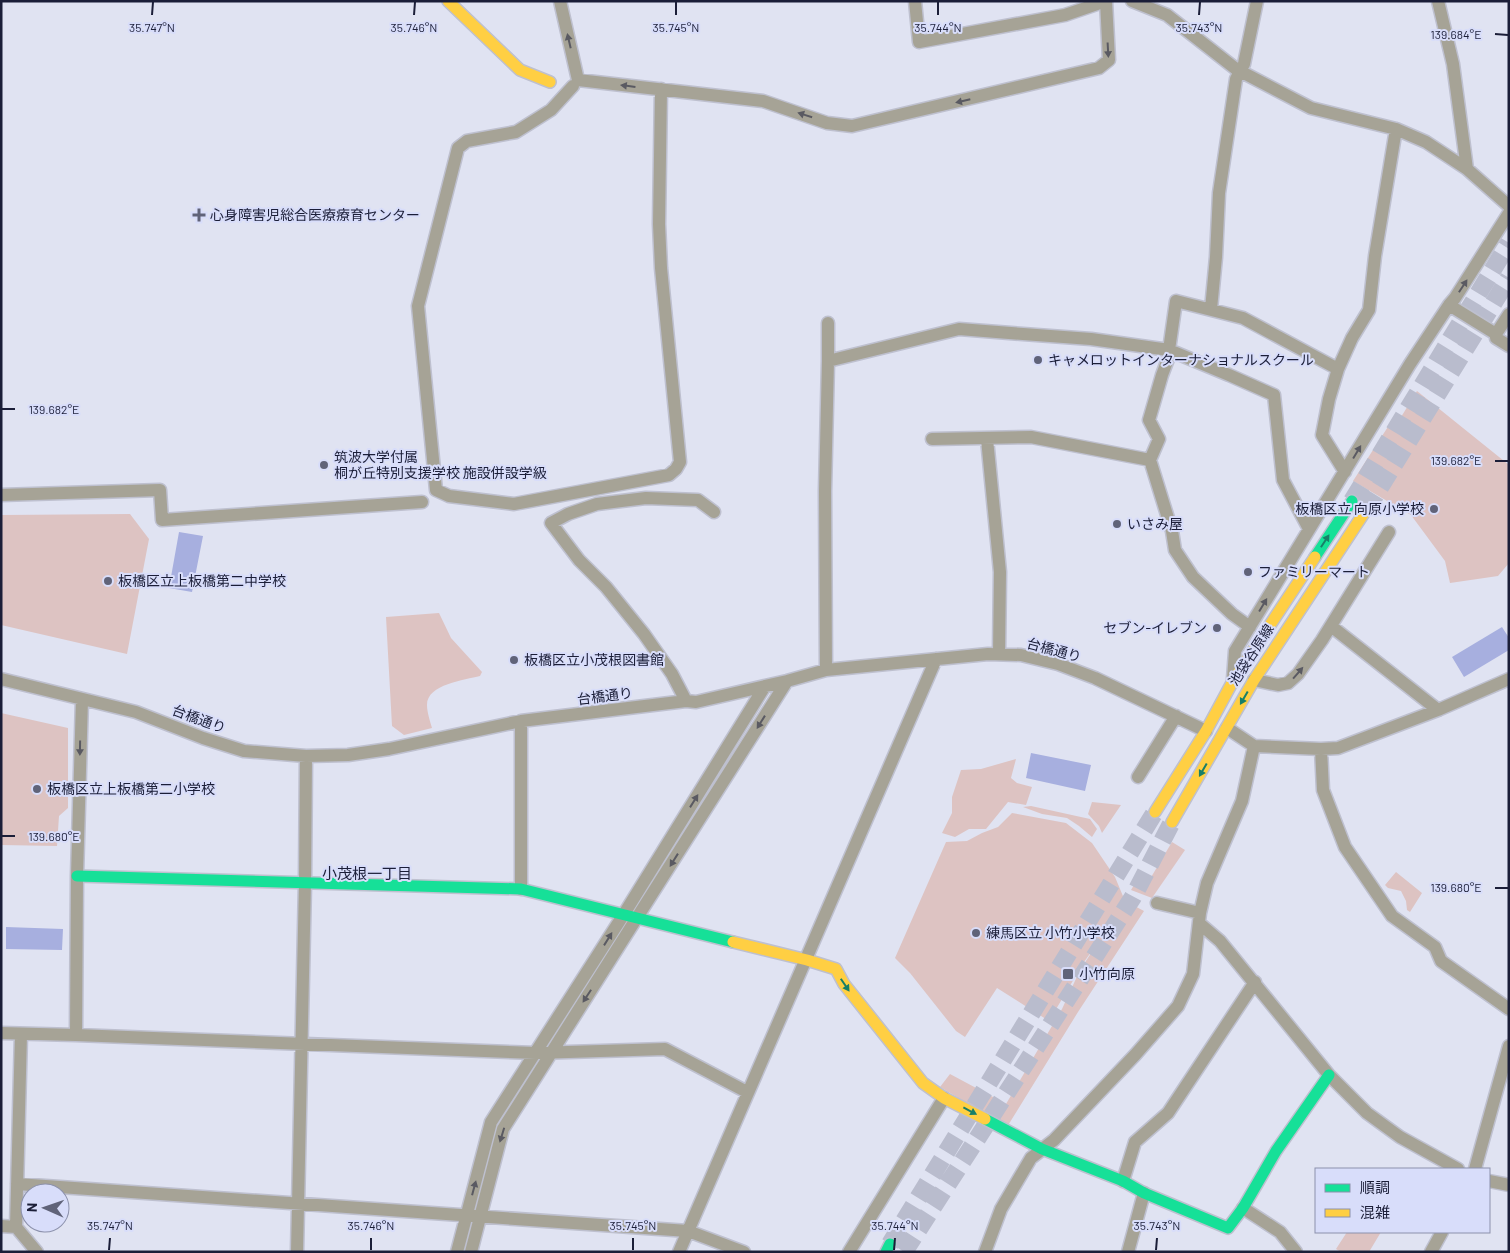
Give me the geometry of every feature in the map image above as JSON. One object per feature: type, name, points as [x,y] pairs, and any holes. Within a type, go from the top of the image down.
[{"type":"street","points":[[448,1],[520,70],[550,82],[662,90],[763,101],[826,122],[852,126],[1099,68],[1109,60],[1106,1]]},
{"type":"street","points":[[560,1],[575,83]]},
{"type":"street","points":[[915,1],[919,42],[1065,15],[1102,1]]},
{"type":"street","points":[[1132,1],[1168,15],[1240,71],[1311,108],[1396,128],[1426,142],[1466,168],[1509,206]]},
{"type":"street","points":[[1211,309],[1219,193],[1236,78],[1244,64],[1257,1]]},
{"type":"street","points":[[1438,1],[1453,64],[1466,168]]},
{"type":"street","points":[[575,83],[551,110],[516,132],[467,141],[458,148],[418,306],[436,490],[449,496],[514,504],[669,475],[680,462],[661,268],[659,224],[662,90]]},
{"type":"street","points":[[1345,472],[1322,435],[1329,399],[1338,368],[1352,338],[1369,310],[1375,256],[1396,128]]},
{"type":"street","points":[[1233,681],[1235,651],[1410,364],[1509,213]]},
{"type":"street","points":[[1250,627],[1232,614],[1193,577],[1175,550],[1172,531],[1150,460],[1159,439],[1149,420],[1170,351],[1176,301],[1243,318],[1338,368]]},
{"type":"street","points":[[1449,305],[1496,334],[1496,338],[1509,346]]},
{"type":"street","points":[[1496,334],[1509,314]]},
{"type":"street","points":[[826,670],[825,491],[828,323]]},
{"type":"street","points":[[828,361],[959,329],[1091,339],[1170,351],[1229,374],[1274,395],[1283,480],[1309,529]]},
{"type":"street","points":[[932,439],[1031,437],[1150,460]]},
{"type":"street","points":[[988,439],[1000,572],[999,654]]},
{"type":"street","points":[[1,495],[160,490],[162,520],[422,502]]},
{"type":"street","points":[[686,702],[672,674],[644,634],[606,588],[579,560],[551,523],[568,514],[597,504],[639,498],[698,500],[714,512]]},
{"type":"street","name":"池袋谷原線","points":[[1155,812],[1206,730],[1233,681],[1352,501]]},
{"type":"street","name":"池袋谷原線","points":[[1172,822],[1254,680],[1366,510]]},
{"type":"street","points":[[1254,680],[1278,685],[1288,683],[1298,674],[1331,626],[1390,532]]},
{"type":"street","points":[[1331,626],[1438,710]]},
{"type":"street","name":"台橋通り","points":[[1,679],[136,712],[203,738],[244,751],[306,756],[348,755],[390,749],[521,721],[696,702],[826,670],[999,654],[1021,655],[1058,664],[1095,678],[1206,730]]},
{"type":"street","points":[[679,1252],[936,659]]},
{"type":"street","points":[[1227,728],[1254,746],[1338,748],[1438,710],[1509,679]]},
{"type":"street","points":[[471,1252],[503,1128],[787,681]]},
{"type":"street","points":[[457,1252],[491,1122],[624,914],[765,686]]},
{"type":"street","points":[[76,1035],[77,876],[82,699]]},
{"type":"street","points":[[1138,777],[1176,716]]},
{"type":"street","points":[[521,721],[521,890]]},
{"type":"street","points":[[985,1252],[1001,1210],[1031,1158],[1054,1140],[1178,1006],[1193,974],[1200,918],[1207,882],[1242,801],[1254,746]]},
{"type":"street","points":[[1321,749],[1323,790],[1346,847],[1392,916],[1435,947],[1441,961],[1509,1009]]},
{"type":"street","points":[[297,1252],[306,884],[306,756]]},
{"type":"street","points":[[77,876],[521,890],[807,960],[836,969],[844,984],[923,1083],[944,1098],[1042,1150],[1122,1181],[1144,1193],[1228,1228],[1276,1151],[1329,1075]]},
{"type":"street","points":[[1157,903],[1200,918],[1255,982],[1329,1075],[1374,1120],[1400,1137],[1456,1168]]},
{"type":"street","points":[[1122,1181],[1135,1142],[1168,1113],[1255,982]]},
{"type":"street","points":[[1,1033],[536,1053],[551,1051],[665,1049],[747,1092]]},
{"type":"street","points":[[21,1034],[16,1226],[37,1252]]},
{"type":"street","points":[[1475,1168],[1509,1046]]},
{"type":"street","points":[[849,1252],[944,1098]]},
{"type":"street","points":[[1490,1181],[1509,1185]]},
{"type":"street","points":[[17,1184],[688,1231],[744,1252]]},
{"type":"street","points":[[1128,1252],[1144,1193]]},
{"type":"street","points":[[1242,1208],[1280,1232],[1296,1252]]},
{"type":"street","points":[[1,1226],[16,1226]]},
{"type":"street","points":[[1431,1252],[1441,1233]]},
{"type":"shaded area","points":[[1417,391],[1509,465],[1509,563],[1498,576],[1450,583],[1445,561],[1411,515],[1353,481],[1393,419],[1398,422]]},
{"type":"shaded area","points":[[130,514],[149,539],[127,654],[1,625],[1,515]]},
{"type":"shaded area","points":[[439,613],[451,638],[482,672],[480,676],[448,684],[433,692],[427,705],[432,728],[404,735],[392,726],[386,617]]},
{"type":"shaded area","points":[[1,713],[68,728],[68,808],[59,816],[57,846],[1,845]]},
{"type":"shaded area","points":[[1016,759],[1011,778],[1017,783],[1032,787],[1026,805],[1008,802],[986,829],[969,829],[955,837],[942,833],[952,813],[952,797],[961,770],[981,769]]},
{"type":"shaded area","points":[[1092,802],[1121,805],[1102,833],[1099,826],[1088,814]]},
{"type":"shaded area","points":[[1031,806],[1090,819],[1097,829],[1092,837],[1067,818],[1042,814],[1023,807]]},
{"type":"shaded area","points":[[1012,813],[1066,823],[1092,843],[1115,877],[1125,901],[1144,911],[1078,1012],[1007,1127],[940,1087],[950,1074],[1006,1104],[1062,1009],[1080,970],[1101,938],[1084,962],[1049,1021],[997,988],[965,1037],[956,1031],[910,973],[895,958],[946,842],[967,841],[998,827]]},
{"type":"shaded area","points":[[1172,842],[1185,850],[1152,898],[1131,890],[1140,875],[1150,879]]},
{"type":"shaded area","points":[[1396,872],[1422,893],[1410,912],[1407,910],[1406,901],[1401,891],[1388,888],[1385,885]]},
{"type":"shaded area","points":[[1346,1233],[1380,1233],[1369,1252],[1341,1252],[1336,1249]]},
{"type":"water","points":[[179,532],[203,536],[192,592],[169,588]]},
{"type":"water","points":[[1502,627],[1509,638],[1509,650],[1464,677],[1452,657]]},
{"type":"water","points":[[1031,753],[1091,765],[1085,791],[1026,778]]},
{"type":"water","points":[[6,927],[63,929],[62,950],[6,949]]},
{"type":"tunnel","points":[[1352,501],[1509,243]]},
{"type":"tunnel","points":[[1366,510],[1509,278]]},
{"type":"tunnel","points":[[890,1244],[1155,812]]},
{"type":"tunnel","points":[[904,1252],[1133,897],[1172,822]]},
{"type":"traffic: fast","points":[[1315,557],[1352,501]]},
{"type":"traffic: fast","points":[[77,876],[521,889],[733,942]]},
{"type":"traffic: fast","points":[[985,1119],[1042,1149],[1123,1181],[1144,1193],[1228,1228],[1243,1208],[1276,1151],[1329,1075]]},
{"type":"traffic: fast","points":[[886,1252],[890,1244]]},
{"type":"traffic: slow","points":[[448,1],[520,70],[550,82]]},
{"type":"traffic: slow","points":[[1172,822],[1254,680],[1366,510]]},
{"type":"traffic: slow","points":[[1155,812],[1206,731],[1233,681],[1315,557]]},
{"type":"traffic: slow","points":[[733,942],[836,969],[844,984],[923,1083],[944,1098],[985,1119]]},
{"type":"place","name":"心身障害児総合医療療育センター","points":[[199,215]]},
{"type":"place","name":"キャメロットインターナショナルスクール","points":[[1038,360]]},
{"type":"place","name":"筑波大学付属 桐が丘特別支援学校 施設併設学級","points":[[324,465]]},
{"type":"place","name":"板橋区立 向原小学校","points":[[1434,509]]},
{"type":"place","name":"いさみ屋","points":[[1117,524]]},
{"type":"place","name":"ファミリーマート","points":[[1248,572]]},
{"type":"place","name":"板橋区立上板橋第二中学校","points":[[108,581]]},
{"type":"place","name":"セブン-イレブン","points":[[1217,628]]},
{"type":"place","name":"板橋区立小茂根図書館","points":[[514,660]]},
{"type":"place","name":"板橋区立上板橋第二小学校","points":[[37,789]]},
{"type":"place","name":"練馬区立 小竹小学校","points":[[976,933]]},
{"type":"place","name":"小竹向原","points":[[1068,974]]},
{"type":"district","name":"小茂根一丁目","points":[[367,874]]}]
